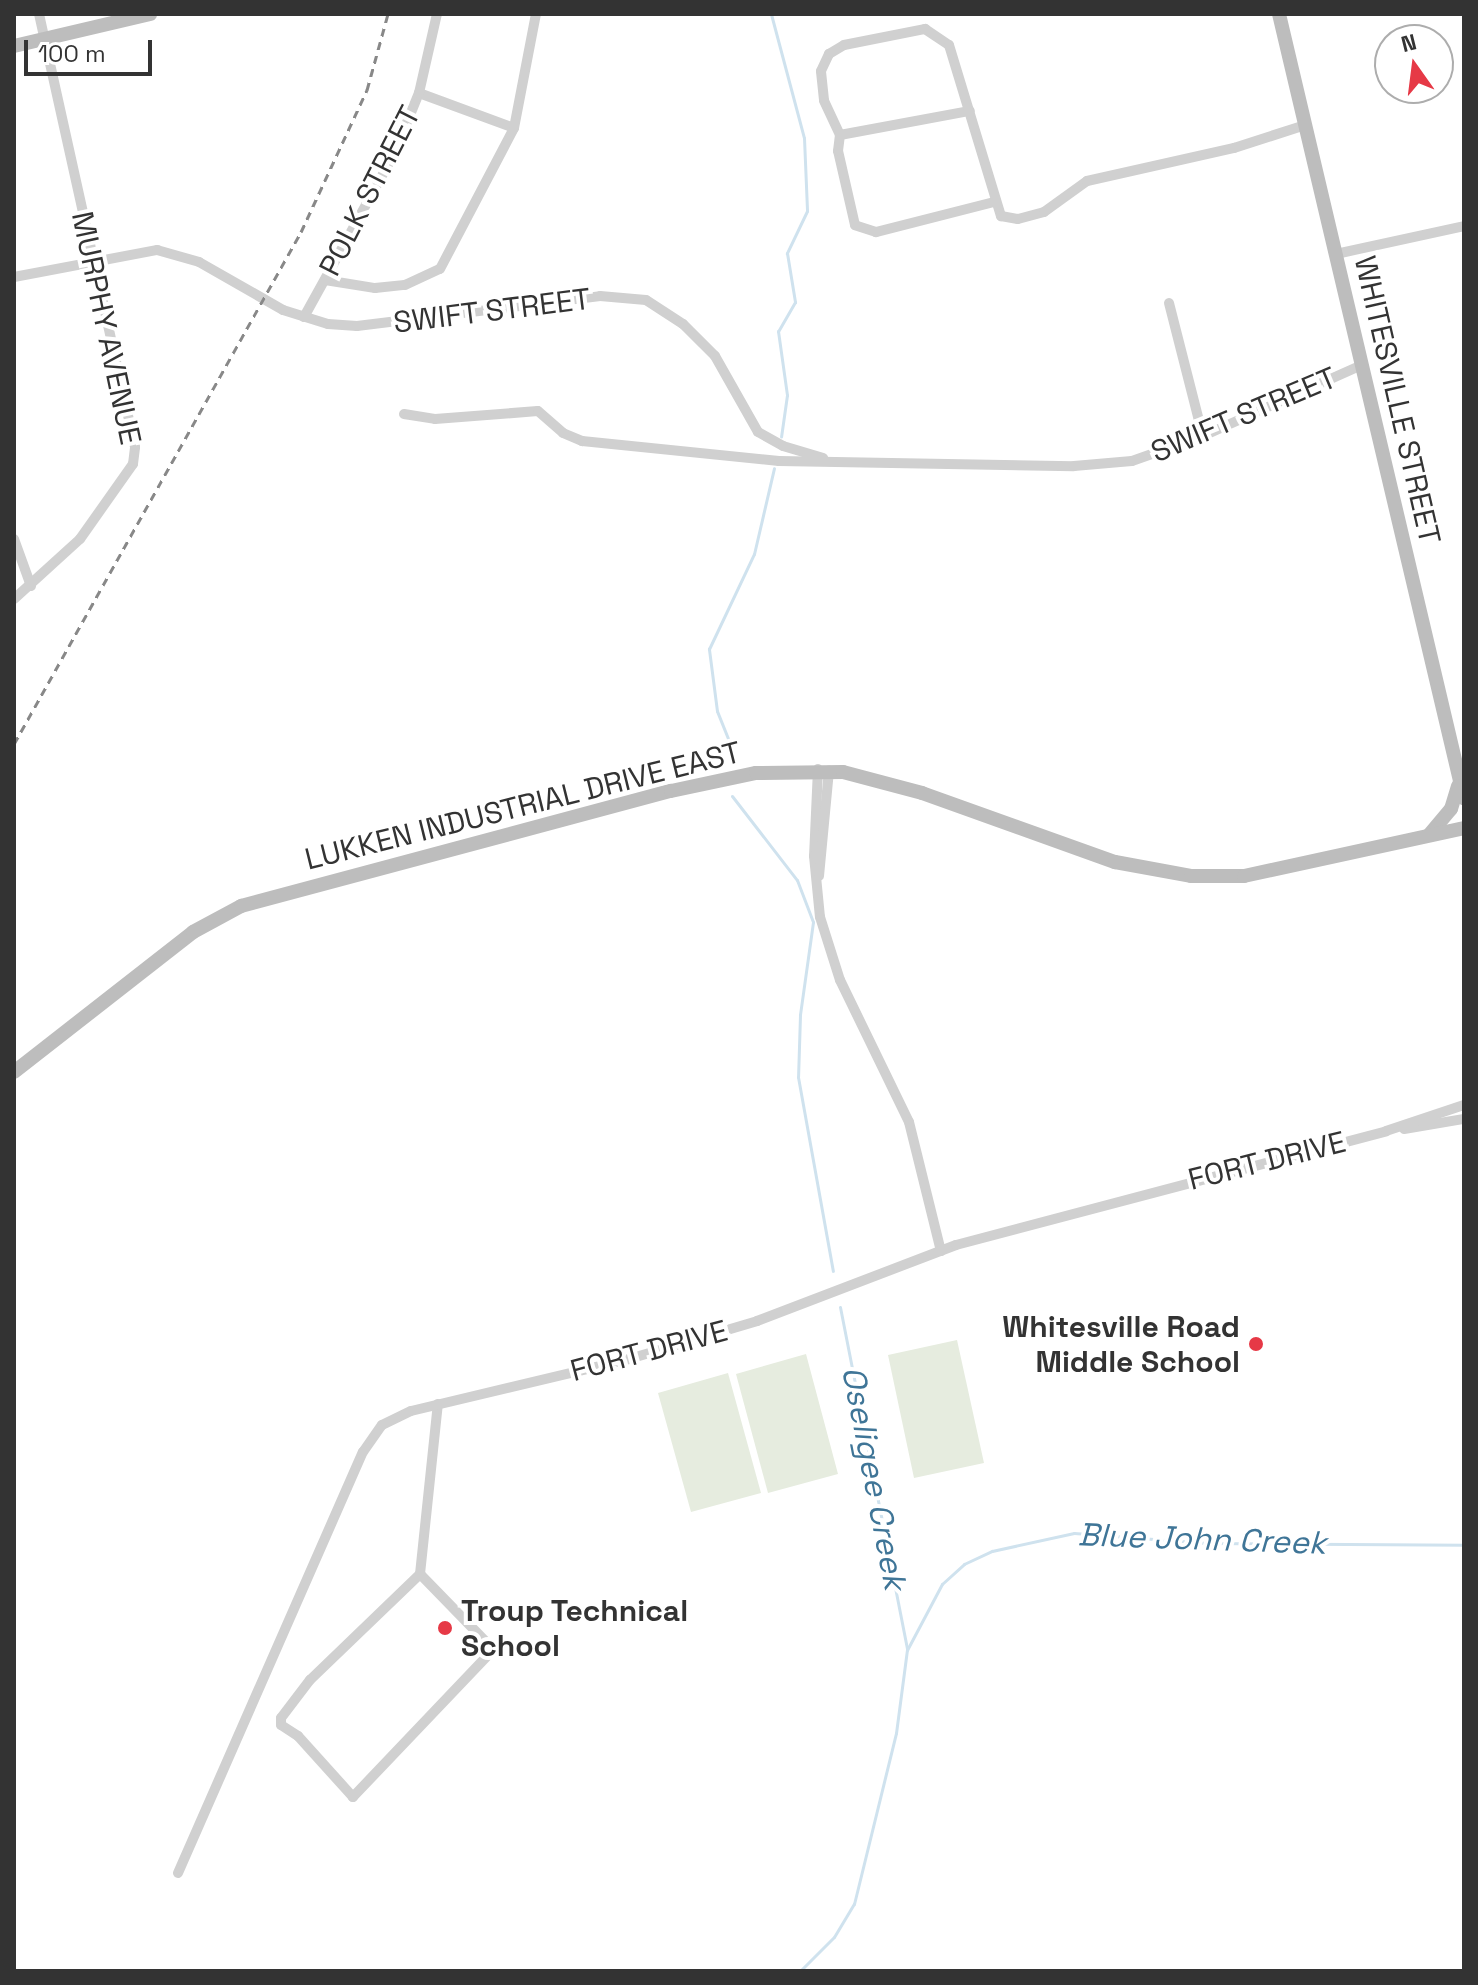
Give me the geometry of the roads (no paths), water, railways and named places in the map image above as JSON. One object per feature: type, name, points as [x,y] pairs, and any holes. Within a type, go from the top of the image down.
[{"type":"main road","points":[[14,46],[150,14]]},
{"type":"main road","name":"WHITESVILLE STREET","points":[[1279,14],[1464,798]]},
{"type":"main road","name":"LUKKEN INDUSTRIAL DRIVE EAST","points":[[14,1072],[193,932],[241,906],[671,791],[771,771],[823,770],[922,793],[1115,862],[1176,875],[1244,876],[1464,828]]},
{"type":"main road","points":[[1427,837],[1454,804],[1459,777]]},
{"type":"street","name":"MURPHY AVENUE","points":[[14,599],[71,549],[133,464],[132,428],[39,14]]},
{"type":"street","name":"POLK STREET","points":[[304,317],[395,152],[419,93],[437,14]]},
{"type":"street","points":[[325,280],[375,288],[405,285],[440,269],[514,128],[536,14]]},
{"type":"street","points":[[994,202],[863,231],[855,225],[838,151],[840,135],[824,100],[821,71],[829,54],[844,45],[925,29],[949,45],[994,202],[1001,216],[1018,219],[1044,212],[1087,181],[1234,148],[1305,125]]},
{"type":"street","points":[[419,93],[514,128]]},
{"type":"street","points":[[840,135],[970,111]]},
{"type":"street","points":[[1336,254],[1464,226]]},
{"type":"street","name":"SWIFT STREET","points":[[14,277],[138,251],[181,255],[304,317],[328,324],[382,325],[600,296],[646,300],[683,324],[715,356],[758,432],[783,446],[837,462]]},
{"type":"street","points":[[1169,303],[1203,436]]},
{"type":"street","name":"SWIFT STREET","points":[[404,414],[435,419],[538,411],[563,433],[582,441],[837,462],[1074,466],[1132,461],[1203,436],[1362,365]]},
{"type":"street","points":[[14,540],[31,586]]},
{"type":"street","points":[[823,770],[817,886],[820,917],[840,980],[909,1122],[941,1251]]},
{"type":"street","name":"FORT DRIVE","points":[[178,1873],[368,1444],[382,1425],[438,1404],[629,1359],[757,1321],[941,1251],[1386,1131],[1464,1105]]},
{"type":"street","name":"FORT DRIVE","points":[[1386,1131],[1464,1119]]},
{"type":"street","points":[[420,1574],[489,1645],[490,1653],[353,1797],[298,1736],[281,1725],[281,1718],[310,1680],[420,1574],[438,1404]]},
{"type":"waterway","name":"Oseligee Creek","points":[[771,14],[804,138],[807,211],[787,253],[795,302],[778,331],[787,395],[781,437]]},
{"type":"waterway","name":"Oseligee Creek","points":[[733,751],[717,711],[709,649],[754,554],[774,468]]},
{"type":"waterway","name":"Oseligee Creek","points":[[732,796],[797,880],[813,922],[800,1015],[798,1077],[833,1271]]},
{"type":"waterway","name":"Oseligee Creek","points":[[840,1307],[907,1650]]},
{"type":"waterway","name":"Blue John Creek","points":[[800,1971],[834,1937],[854,1904],[896,1733],[907,1650],[942,1584],[964,1564],[992,1551],[1074,1533],[1207,1543],[1464,1545]]},
{"type":"railway","points":[[14,744],[301,232],[367,90],[388,14]]},
{"type":"place","name":"Whitesville Road Middle School","points":[[1256,1344]]},
{"type":"place","name":"Troup Technical School","points":[[445,1628]]}]
